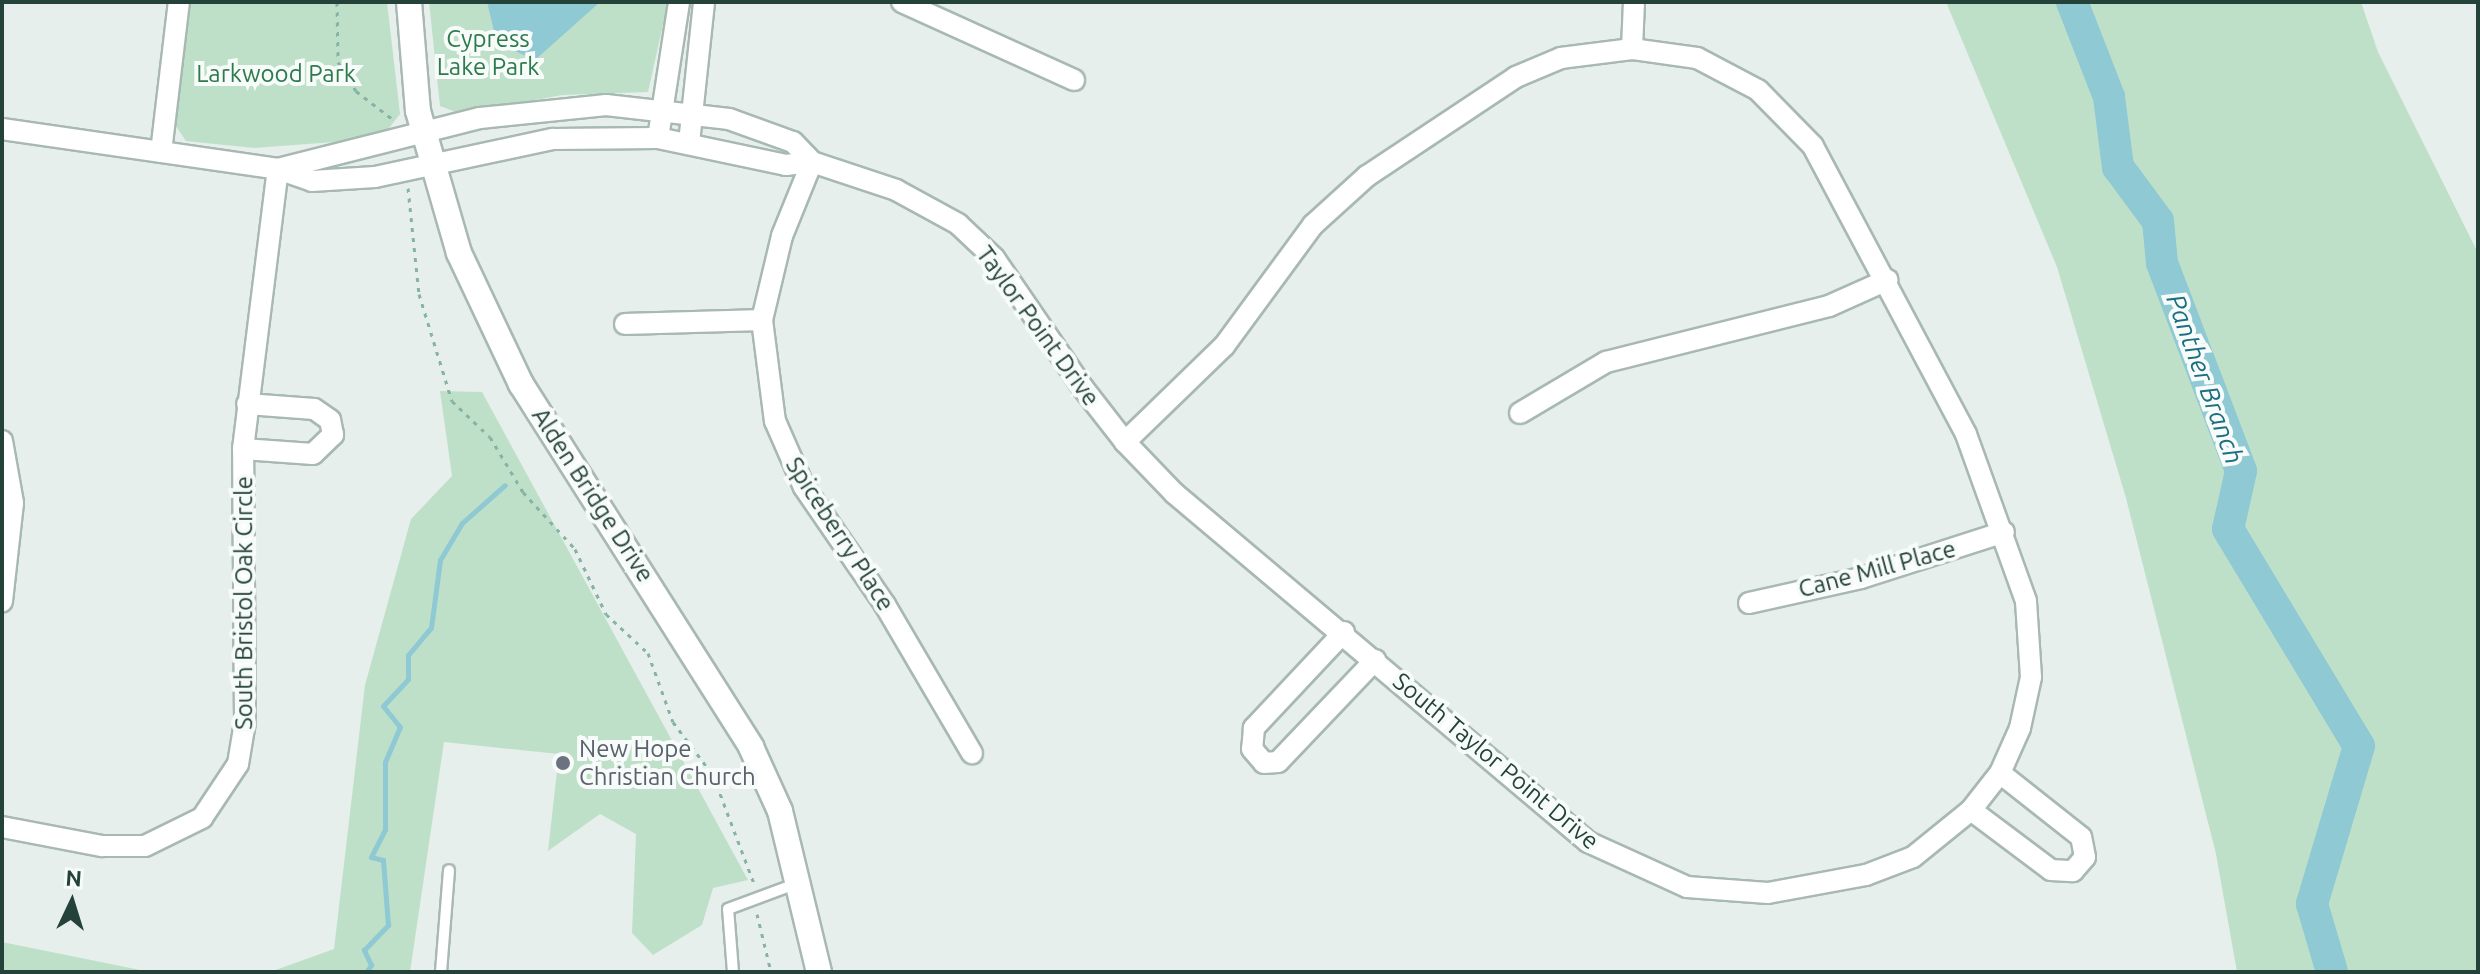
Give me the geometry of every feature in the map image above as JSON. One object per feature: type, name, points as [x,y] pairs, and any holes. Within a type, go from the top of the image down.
[{"type":"street","points":[[161,152],[179,2]]},
{"type":"street","name":"Alden Bridge Drive","points":[[409,2],[410,135],[417,167],[494,332],[729,707],[780,811],[819,972]]},
{"type":"street","points":[[658,138],[679,2]]},
{"type":"street","points":[[689,143],[704,2]]},
{"type":"street","points":[[902,2],[1074,80]]},
{"type":"street","points":[[1632,49],[1634,2]]},
{"type":"street","name":"South Taylor Point Drive","points":[[1632,49],[1697,58],[1776,104],[1826,166],[1887,280],[1966,434],[2004,532],[2026,601],[2032,653],[2026,705],[2000,773],[1971,810],[1924,850],[1866,875],[1768,893],[1687,887],[1588,842],[1344,632],[1174,493],[1125,442],[1224,346],[1313,225],[1367,176],[1537,67],[1580,53],[1632,49]]},
{"type":"street","name":"Taylor Point Drive","points":[[278,169],[410,135],[550,107],[662,108],[768,130],[812,162],[919,201],[974,238],[1125,442]]},
{"type":"street","points":[[2,129],[278,169]]},
{"type":"street","name":"Taylor Point Drive","points":[[278,169],[312,181],[417,167],[553,139],[658,138],[786,165],[812,162]]},
{"type":"street","name":"Spiceberry Place","points":[[812,162],[782,236],[762,320],[769,395],[791,463],[972,753]]},
{"type":"street","name":"South Bristol Oak Circle","points":[[2,827],[102,846],[145,846],[202,818],[229,784],[245,722],[243,449],[278,169]]},
{"type":"street","points":[[1520,413],[1606,362],[1829,306],[1887,280]]},
{"type":"street","points":[[625,324],[762,320]]},
{"type":"street","points":[[243,449],[313,454],[333,435],[330,420],[314,409],[247,404]]},
{"type":"street","points":[[2,441],[13,503],[2,601]]},
{"type":"street","name":"Cane Mill Place","points":[[1749,603],[1909,565],[2004,532]]},
{"type":"street","points":[[1344,632],[1254,728],[1252,749],[1264,763],[1278,762],[1375,660]]},
{"type":"street","points":[[1971,810],[2051,870],[2073,871],[2085,857],[2081,837],[2000,773]]},
{"type":"lane","points":[[441,972],[449,870]]},
{"type":"lane","points":[[733,972],[724,921],[730,906],[799,882]]},
{"type":"path","points":[[337,2],[338,62],[356,91],[410,135]]},
{"type":"path","points":[[417,167],[419,294],[452,401],[490,437],[523,492],[575,549],[606,614],[648,653],[673,722],[713,775],[755,897],[771,972]]},
{"type":"green space","name":"Larkwood Park","points":[[191,2],[387,2],[400,114],[386,132],[334,142],[254,148],[186,141],[175,125]]},
{"type":"green space","name":"Cypress Lake Park","points":[[429,2],[668,2],[648,92],[562,95],[461,114],[440,106]]},
{"type":"green space","points":[[1946,2],[2361,2],[2378,52],[2478,253],[2478,972],[2237,972],[2216,854],[2126,498],[2057,267]]},
{"type":"green space","points":[[440,391],[482,392],[748,880],[713,888],[702,925],[653,955],[632,933],[636,834],[600,814],[548,851],[559,754],[444,742],[410,972],[270,972],[334,949],[365,685],[411,519],[452,476]]},
{"type":"green space","points":[[2,942],[150,972],[2,972]]},
{"type":"water","points":[[487,2],[600,2],[535,60],[497,43]]},
{"type":"waterway","name":"Panther Branch","points":[[2072,2],[2109,97],[2118,167],[2158,221],[2162,263],[2241,471],[2228,529],[2359,746],[2312,904],[2332,972]]},
{"type":"waterway","points":[[366,972],[371,965],[364,950],[388,925],[383,860],[371,857],[385,829],[385,762],[400,727],[383,706],[408,679],[408,655],[431,628],[440,560],[462,523],[505,485]]},
{"type":"place","name":"New Hope Christian Church","points":[[563,763]]}]
